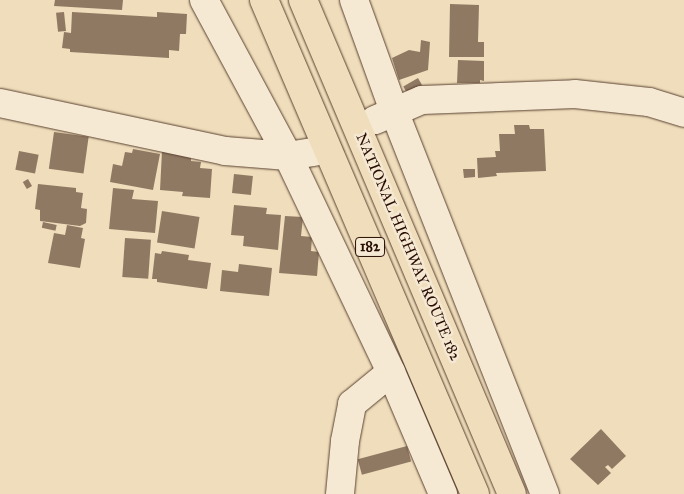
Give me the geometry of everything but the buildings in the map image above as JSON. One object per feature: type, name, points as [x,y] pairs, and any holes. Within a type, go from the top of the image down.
[{"type":"highway","name":"182","points":[[264,0],[475,494]]},
{"type":"highway","name":"NATIONAL HIGHWAY ROUTE 182","points":[[303,0],[512,494]]},
{"type":"street","points":[[204,0],[301,154],[443,494]]},
{"type":"street","points":[[354,0],[385,116],[545,494]]},
{"type":"street","points":[[385,116],[422,100],[575,94],[649,102],[684,113]]},
{"type":"street","points":[[0,102],[225,151],[301,154]]},
{"type":"street","points":[[340,494],[345,441],[352,404],[391,372]]},
{"type":"tunnel","points":[[314,152],[375,120]]}]
